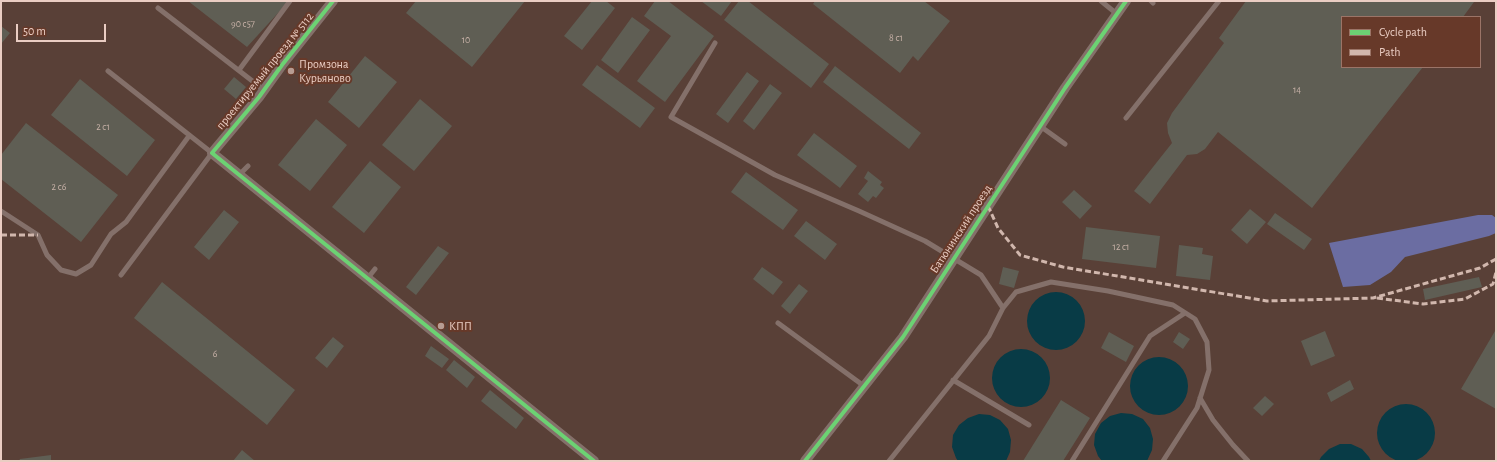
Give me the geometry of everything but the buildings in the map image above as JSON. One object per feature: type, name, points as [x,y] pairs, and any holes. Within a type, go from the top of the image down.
[{"type":"street","name":"проектируемый проезд № 5112","points":[[212,153],[264,90],[282,64],[333,1]]},
{"type":"street","name":"Батюнинский проезд","points":[[805,461],[903,337],[1040,126],[1126,1]]},
{"type":"street","points":[[212,153],[594,461]]},
{"type":"lane","points":[[239,70],[290,1]]},
{"type":"lane","points":[[1101,1],[1117,14]]},
{"type":"lane","points":[[1126,118],[1219,1]]},
{"type":"lane","points":[[158,8],[264,90]]},
{"type":"lane","points":[[715,44],[671,117],[775,175],[899,229],[982,275],[1003,308]]},
{"type":"lane","points":[[108,71],[212,153],[121,275]]},
{"type":"lane","points":[[1040,126],[1065,144]]},
{"type":"lane","points":[[1,211],[38,235],[47,255],[61,270],[76,274],[91,265],[111,234],[126,222],[189,136]]},
{"type":"lane","points":[[239,175],[248,166]]},
{"type":"lane","points":[[367,279],[375,269]]},
{"type":"lane","points":[[889,461],[989,336],[1003,308],[1016,292],[1051,282],[1108,291],[1173,305],[1195,319],[1207,342],[1209,370],[1197,408],[1163,461]]},
{"type":"lane","points":[[1072,461],[1150,336],[1185,313]]},
{"type":"lane","points":[[778,323],[864,386]]},
{"type":"lane","points":[[953,380],[1029,425]]},
{"type":"lane","points":[[1200,398],[1213,420],[1248,461]]},
{"type":"shaded area","points":[[1478,215],[1492,215],[1496,218],[1496,233],[1405,257],[1391,272],[1370,285],[1343,287],[1329,243]]},
{"type":"shaded area","points":[[1050,292],[1062,292],[1077,300],[1085,315],[1085,327],[1077,342],[1062,350],[1050,350],[1035,342],[1027,327],[1027,315],[1035,300]]},
{"type":"shaded area","points":[[1015,349],[1027,349],[1042,357],[1050,372],[1050,384],[1042,399],[1027,407],[1015,407],[1000,399],[992,384],[992,372],[1000,357]]},
{"type":"shaded area","points":[[1153,357],[1165,357],[1180,365],[1188,380],[1188,392],[1180,407],[1165,415],[1153,415],[1138,407],[1130,392],[1130,380],[1138,365]]},
{"type":"shaded area","points":[[1406,404],[1417,406],[1430,417],[1433,422],[1435,433],[1433,444],[1422,457],[1417,460],[1406,462],[1395,460],[1382,449],[1379,444],[1377,433],[1379,422],[1390,409],[1395,406]]},
{"type":"shaded area","points":[[1121,413],[1132,414],[1143,419],[1150,428],[1153,439],[1152,450],[1147,461],[1102,461],[1098,456],[1094,445],[1095,434],[1101,423],[1110,416]]},
{"type":"shaded area","points":[[979,414],[990,415],[1000,420],[1008,429],[1011,440],[1010,452],[1006,461],[958,461],[956,458],[952,447],[953,435],[959,425],[968,418]]},
{"type":"shaded area","points":[[1340,444],[1351,444],[1362,449],[1371,461],[1319,461],[1329,449]]},
{"type":"marked path","points":[[988,206],[998,228],[1020,255],[1063,267],[1267,301],[1373,298],[1480,268],[1496,259]]},
{"type":"marked path","points":[[1,235],[38,235]]},
{"type":"marked path","points":[[1377,298],[1423,304],[1465,299],[1493,284],[1496,272]]},
{"type":"cycle path","points":[[333,1],[282,65],[259,97],[212,153],[594,461]]},
{"type":"cycle path","points":[[805,461],[903,337],[1065,88],[1126,1]]},
{"type":"place","name":"Промзона Курьяново","points":[[291,71]]},
{"type":"place","name":"КПП","points":[[441,326]]}]
